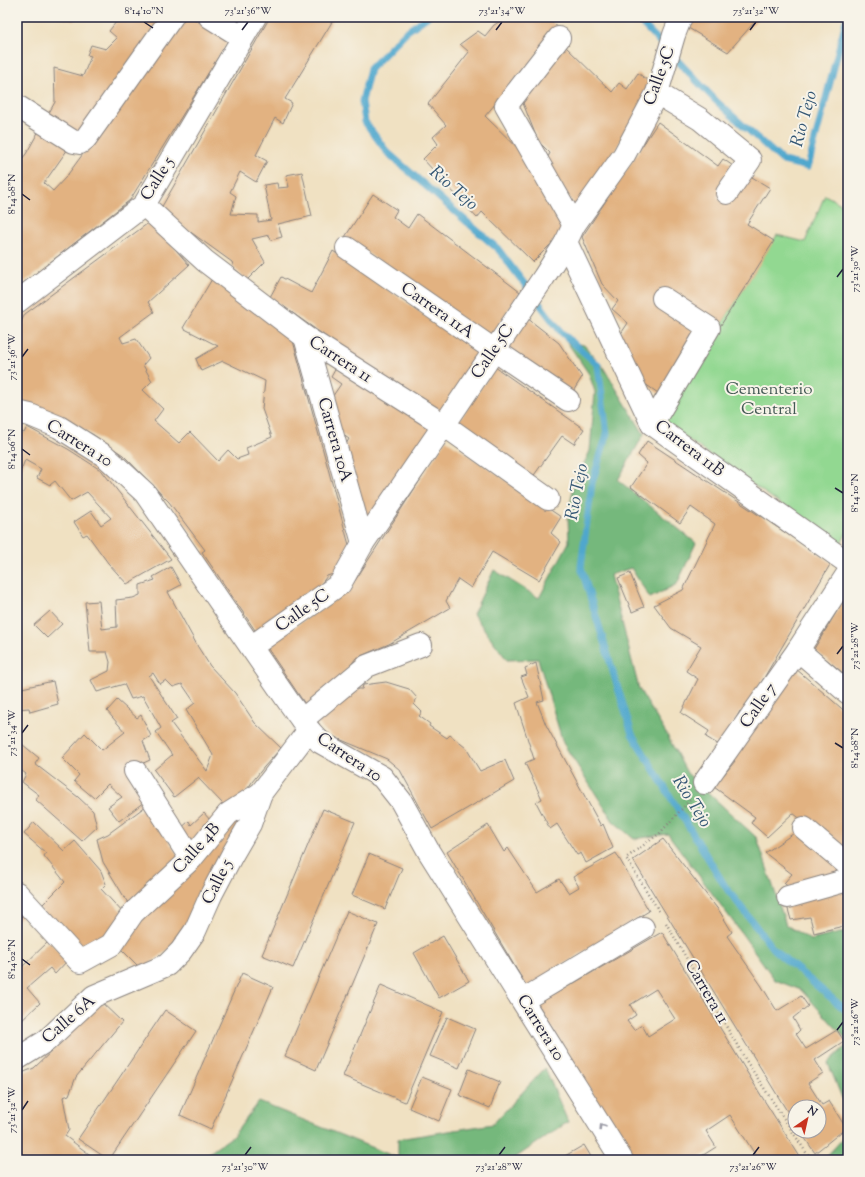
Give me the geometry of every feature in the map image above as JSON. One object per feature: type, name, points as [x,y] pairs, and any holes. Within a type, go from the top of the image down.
[{"type":"street","points":[[17,106],[74,142],[80,143],[86,138],[172,17]]},
{"type":"street","points":[[210,17],[242,37]]},
{"type":"street","name":"Calle 5","points":[[17,302],[144,205],[255,17]]},
{"type":"street","name":"Calle 5C","points":[[251,647],[340,584],[363,543],[544,277],[570,234],[624,155],[659,88],[678,26]]},
{"type":"street","name":"Carrera 11B","points":[[560,38],[506,106],[570,234],[652,424],[848,564]]},
{"type":"street","points":[[659,88],[750,160],[727,192]]},
{"type":"street","name":"Carrera 11","points":[[144,205],[205,261],[305,337],[444,425],[548,499]]},
{"type":"street","name":"Carrera 11A","points":[[347,248],[568,400]]},
{"type":"street","points":[[652,424],[709,328],[662,298]]},
{"type":"street","name":"Carrera 10A","points":[[305,337],[363,543]]},
{"type":"street","name":"Carrera 10","points":[[17,412],[30,415],[60,427],[105,456],[145,493],[305,725],[320,742],[382,777],[401,802],[434,859],[622,1160]]},
{"type":"street","name":"Calle 7","points":[[704,783],[798,650],[848,573]]},
{"type":"street","name":"Calle 4B","points":[[17,893],[80,962],[111,945],[133,913],[191,859],[228,814],[261,793],[305,725],[366,666],[422,645]]},
{"type":"street","points":[[798,650],[848,693]]},
{"type":"street","points":[[135,771],[191,859]]},
{"type":"street","name":"Calle 5","points":[[166,965],[180,951],[195,931],[215,888],[250,824],[261,793]]},
{"type":"street","points":[[804,828],[848,865]]},
{"type":"street","points":[[788,897],[848,880]]},
{"type":"street","points":[[523,1000],[644,928]]},
{"type":"street","name":"Calle 6A","points":[[17,1059],[46,1042],[94,996],[166,965]]},
{"type":"path","name":"Carrera 11","points":[[704,783],[660,833],[626,858],[663,917],[747,1062],[811,1160]]},
{"type":"green space","name":"Cementerio Central","points":[[825,195],[848,208],[848,531],[840,545],[661,421],[777,235],[805,242]]},
{"type":"green space","points":[[567,342],[584,345],[603,367],[644,434],[618,480],[696,543],[677,584],[650,598],[631,568],[610,575],[639,689],[667,735],[687,773],[757,838],[786,925],[811,940],[848,931],[848,1041],[801,990],[775,980],[668,834],[634,839],[613,821],[563,743],[538,659],[507,660],[473,614],[494,570],[539,598],[569,542],[568,517],[574,484],[590,451],[595,392],[589,374]]},
{"type":"green space","points":[[848,1044],[848,1113],[828,1063]]},
{"type":"green space","points":[[545,1068],[568,1122],[512,1160],[199,1160],[233,1136],[259,1102],[398,1158],[398,1139],[493,1124]]},
{"type":"green space","points":[[848,1133],[848,1160],[823,1160]]},
{"type":"building","points":[[58,17],[75,17],[74,21]]},
{"type":"building","points":[[120,17],[164,17],[115,82],[44,183],[53,191],[66,177],[186,17],[191,17],[228,41],[130,200],[17,288],[17,165],[26,154],[55,102],[54,68],[83,76],[91,56],[87,55],[91,45],[106,49],[117,38],[109,31]]},
{"type":"building","points":[[232,17],[240,17],[238,21]]},
{"type":"building","points":[[270,17],[335,17],[285,99],[292,103],[283,123],[275,118],[256,155],[267,161],[256,182],[240,172],[230,192],[236,196],[231,214],[258,215],[258,222],[271,220],[264,185],[277,183],[278,188],[289,187],[286,175],[302,172],[312,216],[278,224],[282,237],[271,240],[269,235],[252,239],[265,262],[247,280],[234,268],[232,262],[160,210]]},
{"type":"building","points":[[507,17],[524,17],[526,19],[527,17],[545,17],[559,28],[485,116],[529,159],[565,230],[533,262],[482,212],[477,218],[423,159],[438,144],[433,137],[446,125],[428,104],[469,52],[460,44],[478,31],[485,36],[494,25]]},
{"type":"building","points":[[689,17],[759,17],[728,52],[685,26]]},
{"type":"building","points":[[564,45],[612,92],[619,83],[627,89],[638,73],[651,83],[642,105],[579,211],[545,163],[550,153],[538,141],[521,98]]},
{"type":"building","points":[[658,122],[718,166],[723,159],[736,168],[717,197],[727,204],[747,174],[770,188],[747,224],[774,241],[719,328],[662,287],[653,303],[699,332],[661,395],[645,384],[620,335],[628,323],[612,309],[618,301],[602,284],[582,237]]},
{"type":"building","points":[[373,194],[397,210],[393,217],[408,228],[417,214],[520,292],[490,339],[345,237]]},
{"type":"building","points":[[151,221],[189,265],[148,302],[154,312],[120,337],[123,343],[136,339],[149,358],[143,365],[152,381],[143,390],[163,409],[154,421],[179,443],[190,432],[218,461],[228,450],[237,459],[248,455],[246,448],[272,437],[262,409],[265,381],[223,361],[201,371],[196,359],[218,346],[183,328],[212,279],[293,341],[349,545],[339,572],[327,576],[302,609],[259,636],[202,552],[205,550],[169,502],[123,455],[92,434],[17,403],[17,330],[25,314]]},
{"type":"building","points":[[333,251],[480,354],[440,412],[383,377],[270,297],[281,277],[311,293]]},
{"type":"building","points":[[527,318],[559,343],[582,377],[572,393],[506,347]]},
{"type":"building","points":[[495,367],[584,429],[574,444],[562,436],[532,478],[457,424]]},
{"type":"building","points":[[336,368],[434,429],[369,527],[350,480],[355,471],[346,465],[341,453],[349,439],[339,432],[330,400],[341,384],[331,377]]},
{"type":"building","points":[[27,427],[68,449],[102,471],[171,559],[127,584],[108,563],[87,534],[83,536],[74,522],[91,511],[101,525],[111,518],[87,492],[71,501],[55,481],[50,485],[37,478],[41,469],[25,460],[21,470],[17,468],[17,430],[24,433]]},
{"type":"building","points":[[446,440],[561,517],[551,533],[561,542],[539,580],[492,552],[471,588],[458,579],[446,601],[450,608],[389,644],[356,658],[338,682],[307,707],[266,646],[349,590]]},
{"type":"building","points":[[647,441],[831,563],[744,712],[740,711],[721,746],[706,737],[709,731],[681,713],[698,679],[686,671],[701,646],[671,628],[654,605],[683,590],[715,524],[691,507],[680,523],[631,487],[647,463],[638,455]]},
{"type":"building","points":[[171,567],[181,585],[168,592],[198,647],[210,666],[235,693],[255,723],[281,748],[252,782],[245,793],[192,852],[177,832],[189,821],[191,825],[204,813],[210,820],[224,805],[198,778],[174,797],[154,770],[172,755],[156,732],[161,728],[143,696],[131,699],[124,684],[97,692],[91,680],[109,671],[110,662],[107,652],[90,652],[85,602],[99,601],[102,629],[117,627],[116,600],[133,598],[140,595],[140,585],[155,580],[153,577]],"holes":[[[153,673],[160,684],[166,680],[173,687],[182,684],[195,703],[186,710],[213,755],[207,771],[171,723],[177,719],[149,676]]]},
{"type":"building","points":[[630,573],[644,607],[632,612],[618,578]]},
{"type":"building","points":[[848,593],[848,677],[814,649]]},
{"type":"building","points":[[50,611],[62,624],[47,638],[34,625]]},
{"type":"building","points":[[536,663],[544,700],[537,702],[546,725],[601,826],[603,824],[613,848],[586,863],[581,853],[577,855],[557,824],[550,829],[536,802],[542,799],[525,763],[534,759],[516,703],[529,697],[521,677],[527,675],[525,668]]},
{"type":"building","points":[[795,668],[848,714],[848,857],[793,813],[767,837],[751,823],[755,817],[714,787],[735,761],[732,758]]},
{"type":"building","points":[[53,681],[58,704],[30,712],[29,708],[17,709],[17,683],[20,683],[22,688]]},
{"type":"building","points":[[386,682],[409,689],[417,698],[414,704],[422,712],[419,716],[430,724],[429,726],[447,738],[450,735],[466,748],[480,771],[505,760],[514,781],[432,829],[400,770],[387,759],[332,736],[323,729],[317,721],[344,693],[350,696],[349,689],[362,689],[363,685]]},
{"type":"building","points":[[117,700],[137,718],[141,715],[151,736],[143,741],[150,760],[128,770],[144,802],[119,821],[108,807],[122,797],[108,784],[94,798],[74,781],[79,775],[62,758],[85,733],[102,750],[125,732],[107,711]]},
{"type":"building","points":[[17,740],[39,758],[35,764],[78,797],[93,811],[97,827],[82,841],[36,800],[39,795],[22,782],[26,774],[17,767]]},
{"type":"building","points":[[146,806],[183,863],[131,908],[103,862],[97,839],[108,834]]},
{"type":"building","points":[[323,809],[355,822],[293,968],[262,955]]},
{"type":"building","points":[[240,815],[246,822],[174,945],[142,970],[119,947],[143,915]]},
{"type":"building","points":[[34,822],[64,851],[75,841],[101,871],[106,884],[101,889],[125,915],[84,956],[39,908],[65,882],[44,856],[46,853],[24,834]]},
{"type":"building","points":[[488,825],[504,852],[508,848],[537,892],[559,879],[569,893],[579,887],[573,877],[616,853],[649,911],[527,987],[447,852]]},
{"type":"building","points":[[800,829],[848,872],[793,891],[784,883],[792,874],[765,853]]},
{"type":"building","points":[[17,838],[21,843],[17,847]]},
{"type":"building","points":[[663,839],[720,912],[732,932],[727,936],[777,1011],[801,996],[808,1006],[793,1018],[800,1030],[796,1034],[806,1049],[837,1030],[844,1041],[815,1060],[823,1073],[808,1083],[818,1099],[787,1099],[787,1111],[633,860]]},
{"type":"building","points":[[369,854],[402,868],[385,909],[352,895]]},
{"type":"building","points":[[848,883],[848,925],[814,933],[810,917],[791,920],[786,902]]},
{"type":"building","points":[[17,907],[24,914],[17,921]]},
{"type":"building","points":[[347,911],[378,924],[316,1070],[285,1056]]},
{"type":"building","points":[[662,932],[787,1136],[787,1139],[789,1139],[802,1160],[756,1160],[758,1159],[730,1115],[706,1131],[716,1147],[697,1159],[698,1160],[633,1160],[538,1004]],"holes":[[[656,989],[675,1019],[648,1036],[642,1025],[634,1030],[627,1021],[636,1015],[630,1005]]]},
{"type":"building","points":[[443,936],[469,981],[439,998],[414,953]]},
{"type":"building","points":[[49,941],[67,961],[55,974],[50,968],[27,988],[40,1003],[17,1025],[17,961],[22,967]]},
{"type":"building","points":[[242,973],[273,987],[211,1129],[180,1115]]},
{"type":"building","points":[[381,985],[443,1012],[405,1102],[343,1076]]},
{"type":"building","points":[[98,999],[122,1022],[76,1077],[69,1095],[63,1097],[69,1130],[65,1136],[97,1160],[17,1160],[17,1075],[34,1068],[53,1050]]},
{"type":"building","points":[[165,1010],[196,1031],[109,1160],[78,1139]]},
{"type":"building","points":[[447,1017],[475,1029],[459,1068],[430,1056]]},
{"type":"building","points":[[469,1069],[500,1082],[490,1108],[459,1095]]},
{"type":"building","points":[[422,1077],[452,1089],[439,1121],[409,1108]]},
{"type":"building","points":[[829,1101],[846,1128],[815,1153],[805,1139],[827,1139],[827,1102]]},
{"type":"building","points":[[584,1145],[593,1160],[558,1160]]},
{"type":"waterway","name":"Rio Tejo","points":[[427,17],[406,32],[370,69],[362,101],[365,122],[387,152],[498,249],[561,332],[598,365],[607,434],[592,483],[581,567],[632,734],[725,886],[773,949],[848,1012]]},
{"type":"waterway","name":"Rio Tejo","points":[[636,17],[716,101],[783,161],[808,167],[847,17]]}]
